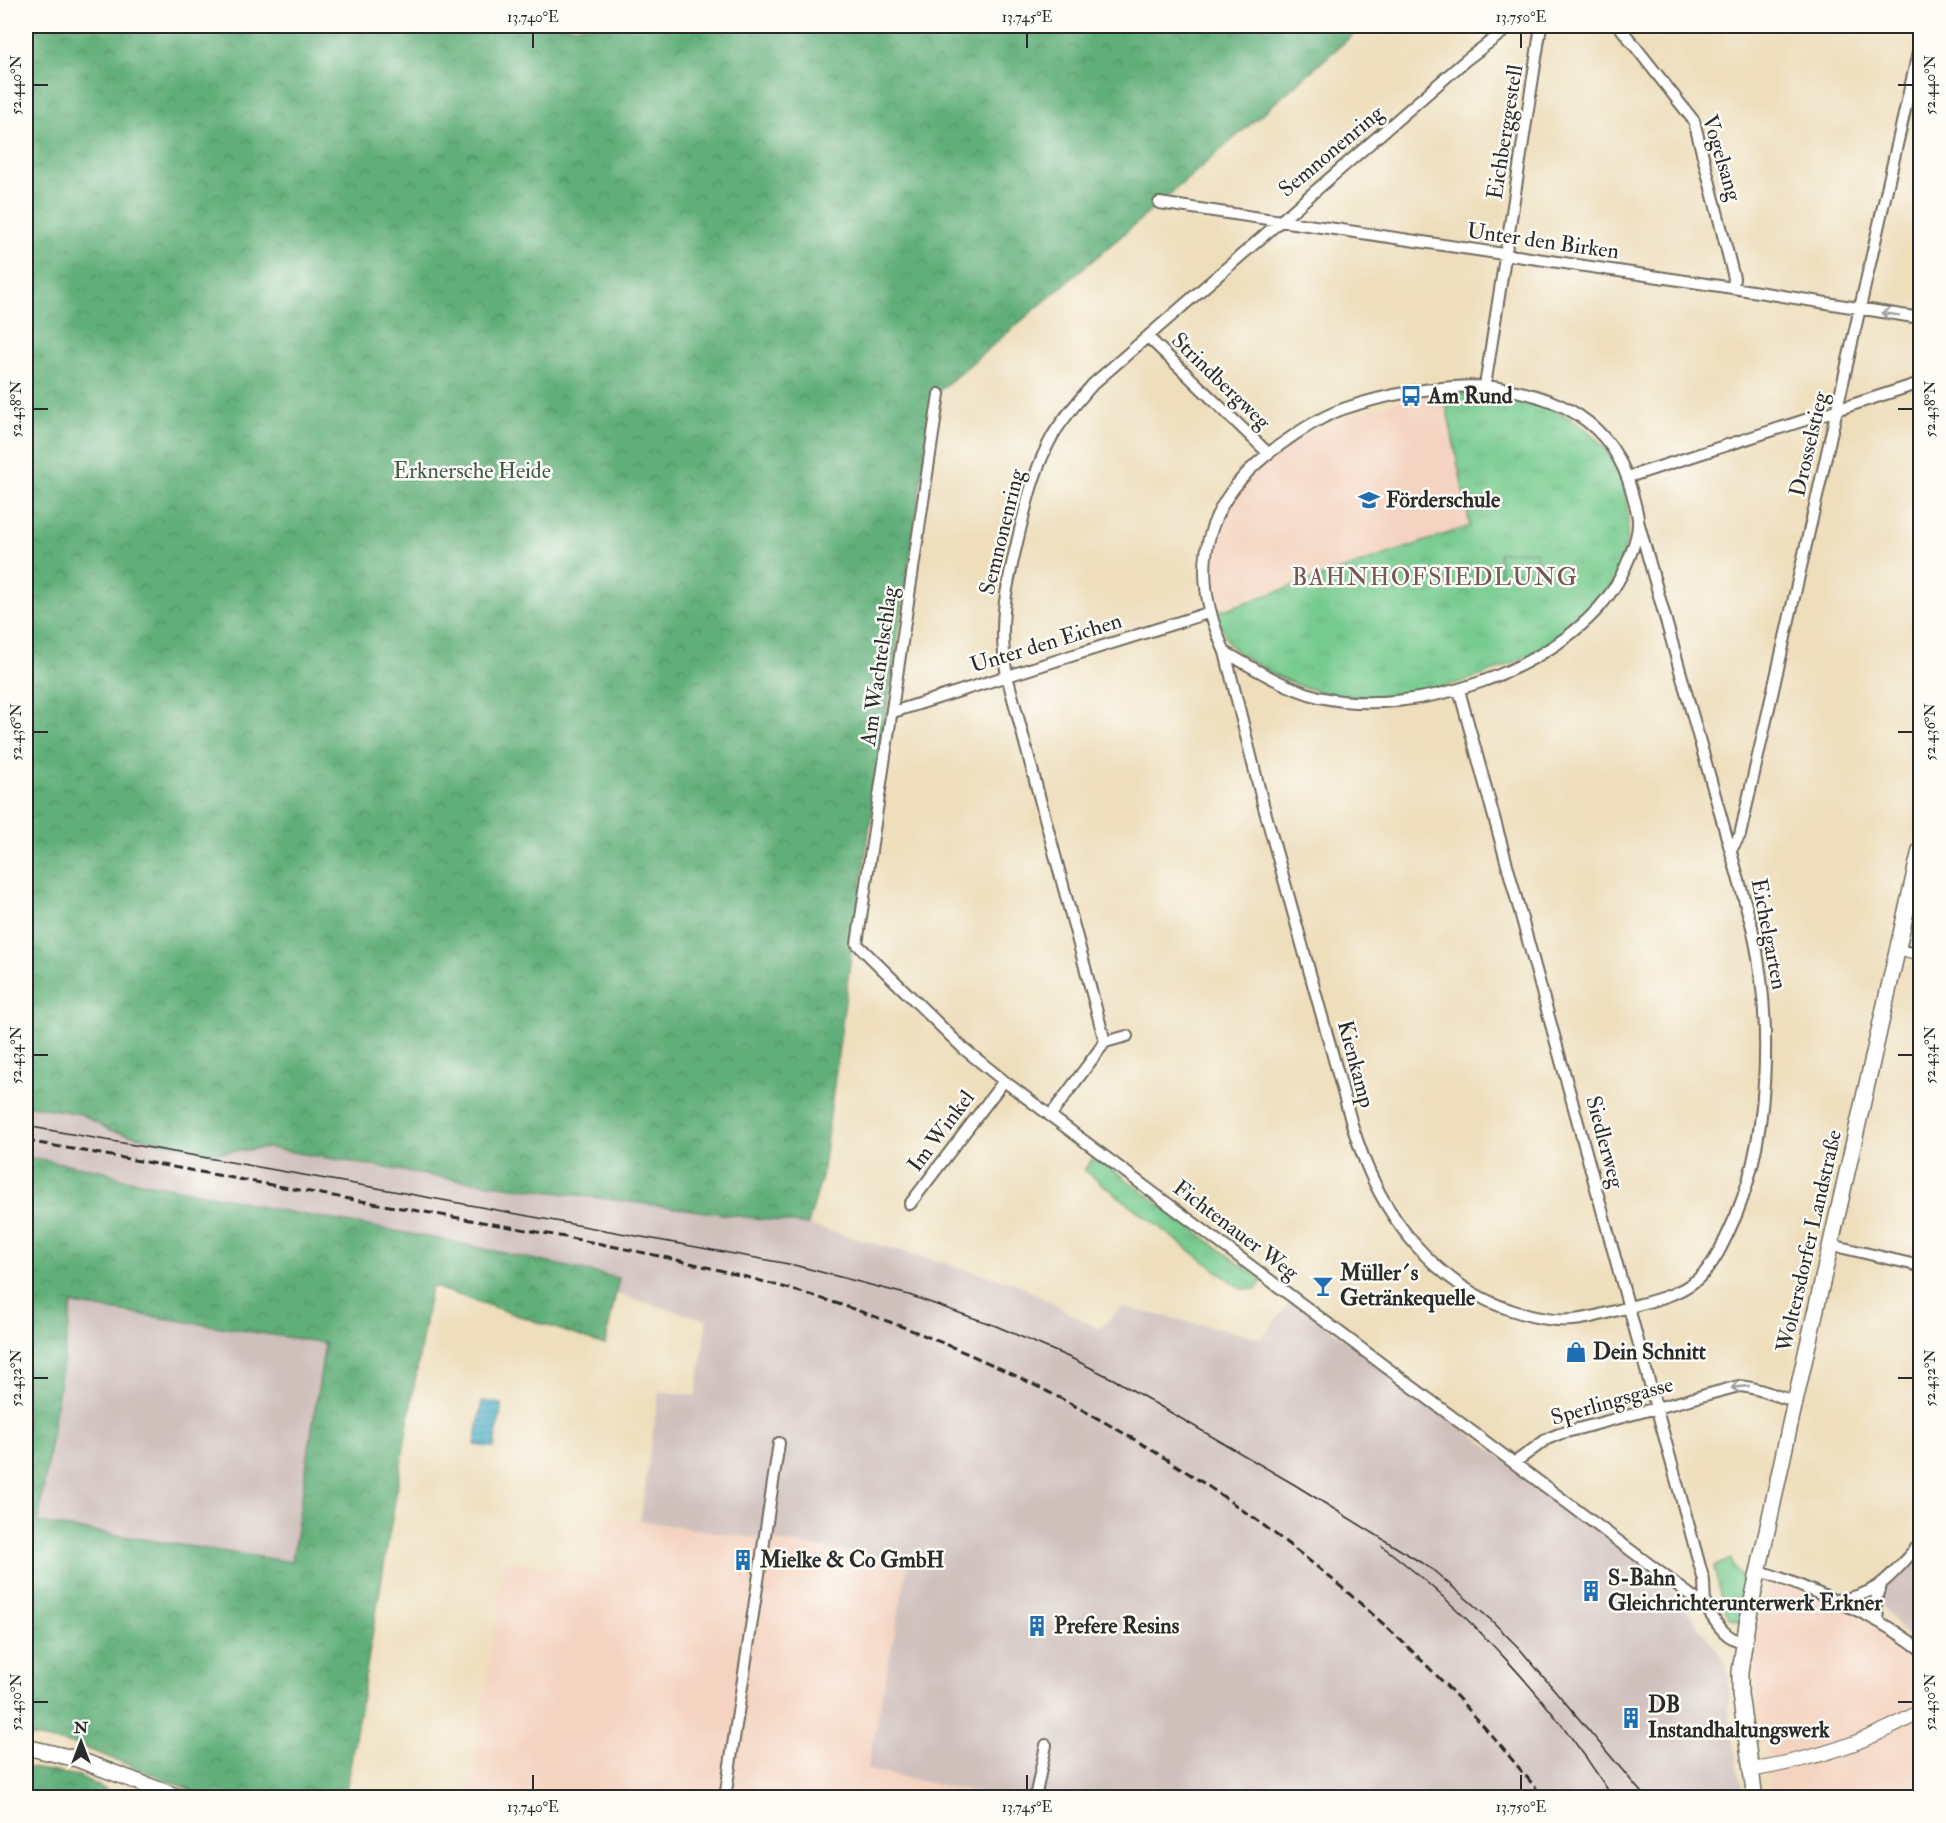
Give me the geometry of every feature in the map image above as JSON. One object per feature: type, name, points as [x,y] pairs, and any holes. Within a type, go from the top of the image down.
[{"type":"main road","name":"Woltersdorfer Landstraße","points":[[1755,1797],[1740,1694],[1744,1642],[1795,1401],[1920,850]]},
{"type":"main road","points":[[26,1747],[76,1759],[181,1797]]},
{"type":"street","name":"Semnonenring","points":[[1106,1042],[1007,676],[1002,629],[1004,603],[1032,483],[1041,458],[1072,408],[1093,384],[1466,60],[1511,26]]},
{"type":"street","name":"Eichberggestell","points":[[1485,386],[1541,26]]},
{"type":"street","name":"Vogelsang","points":[[1619,26],[1694,121],[1734,278],[1733,288]]},
{"type":"street","name":"Drosselstieg","points":[[1731,850],[1740,835],[1920,44]]},
{"type":"street","name":"Unter den Birken","points":[[1159,203],[1920,318]]},
{"type":"street","name":"Strindbergweg","points":[[1148,337],[1268,453]]},
{"type":"street","points":[[1628,477],[1920,383]]},
{"type":"street","points":[[1485,386],[1519,390],[1566,408],[1588,422],[1605,438],[1622,460],[1638,521],[1634,542],[1613,590],[1584,623],[1555,646],[1531,660],[1480,683],[1421,698],[1370,702],[1320,697],[1285,685],[1225,652],[1211,612],[1204,563],[1212,524],[1234,487],[1250,468],[1268,453],[1312,424],[1340,410],[1392,394],[1432,388],[1485,386]]},
{"type":"street","name":"Am Wachtelschlag","points":[[856,944],[893,712],[939,394]]},
{"type":"street","name":"Eichelgarten","points":[[1629,1307],[1682,1291],[1704,1274],[1718,1254],[1734,1220],[1751,1170],[1758,1133],[1765,1021],[1757,950],[1638,521]]},
{"type":"street","name":"Unter den Eichen","points":[[893,712],[1211,612]]},
{"type":"street","name":"Kienkamp","points":[[1225,652],[1263,804],[1353,1128],[1369,1172],[1387,1204],[1419,1249],[1434,1265],[1479,1297],[1499,1306],[1548,1320],[1574,1320],[1629,1307]]},
{"type":"street","name":"Siedlerweg","points":[[1459,690],[1526,926],[1704,1581],[1705,1606]]},
{"type":"street","name":"Fichtenauer Weg","points":[[856,944],[963,1048],[1004,1081],[1705,1606],[1726,1636],[1744,1642]]},
{"type":"street","points":[[1899,950],[1920,955]]},
{"type":"street","points":[[1050,1116],[1106,1042],[1127,1036]]},
{"type":"street","name":"Im Winkel","points":[[910,1204],[1004,1081]]},
{"type":"street","points":[[1831,1245],[1920,1266]]},
{"type":"street","name":"Sperlingsgasse","points":[[1514,1463],[1518,1458],[1553,1436],[1739,1386],[1753,1386],[1781,1398],[1795,1401]]},
{"type":"street","points":[[725,1797],[779,1443]]},
{"type":"street","points":[[1835,1600],[1870,1593],[1881,1585],[1920,1544]]},
{"type":"street","points":[[1758,1571],[1835,1600],[1879,1620],[1920,1649]]},
{"type":"street","points":[[1879,1620],[1875,1609],[1875,1597],[1881,1585]]},
{"type":"street","points":[[1750,1770],[1823,1755],[1879,1734],[1920,1713]]},
{"type":"street","points":[[1035,1797],[1046,1745]]},
{"type":"shaded area","points":[[1443,395],[1470,526],[1214,609],[1209,563],[1218,525],[1236,493],[1260,466],[1301,436],[1341,418],[1400,401]]},
{"type":"shaded area","points":[[26,1105],[81,1114],[109,1130],[211,1153],[269,1148],[444,1178],[808,1225],[1015,1283],[1099,1329],[1122,1307],[1261,1338],[1292,1300],[1663,1578],[1724,1660],[1728,1677],[1729,1714],[1743,1797],[1004,1798],[867,1770],[909,1561],[640,1521],[659,1391],[696,1396],[707,1320],[629,1298],[548,1270],[26,1167]]},
{"type":"shaded area","points":[[72,1304],[325,1343],[292,1562],[38,1523]]},
{"type":"shaded area","points":[[606,1517],[909,1560],[868,1770],[1004,1797],[464,1798],[472,1779],[504,1561],[600,1576]]},
{"type":"shaded area","points":[[1920,1550],[1920,1645],[1902,1631],[1876,1598],[1883,1586]]},
{"type":"shaded area","points":[[1781,1582],[1920,1645],[1920,1797],[1772,1797],[1758,1703],[1756,1641],[1769,1583]]},
{"type":"green space","name":"Erknersche Heide","points":[[26,26],[1363,26],[934,395],[852,947],[822,1176],[808,1225],[444,1178],[269,1148],[211,1153],[109,1130],[81,1114],[26,1105]]},
{"type":"green space","points":[[1479,392],[1518,398],[1556,411],[1589,432],[1603,446],[1614,463],[1625,492],[1628,524],[1620,565],[1598,601],[1566,632],[1527,656],[1483,675],[1438,688],[1394,695],[1354,696],[1330,694],[1308,688],[1275,675],[1235,650],[1226,638],[1217,612],[1470,526],[1444,394]]},
{"type":"green space","points":[[1536,551],[1537,570],[1500,573],[1499,553]]},
{"type":"green space","points":[[1095,1156],[1262,1281],[1256,1289],[1241,1289],[1084,1170]]},
{"type":"green space","points":[[26,1157],[105,1171],[120,1178],[257,1206],[439,1239],[619,1278],[605,1345],[431,1286],[345,1797],[208,1797],[78,1745],[26,1736]],"holes":[[[72,1304],[325,1343],[292,1562],[38,1523]]]},
{"type":"green space","points":[[1731,1559],[1746,1589],[1739,1622],[1729,1619],[1721,1600],[1714,1567]]},
{"type":"green space","points":[[26,1767],[79,1776],[120,1797],[26,1797]]},
{"type":"water","points":[[482,1401],[502,1404],[494,1448],[475,1445]]},
{"type":"tram line","points":[[26,1126],[794,1265],[909,1295],[996,1326],[1115,1380],[1295,1485],[1433,1570],[1491,1620],[1519,1648],[1646,1798]]},
{"type":"tram line","points":[[1382,1546],[1447,1600],[1508,1662],[1564,1728],[1613,1798]]},
{"type":"railway","points":[[26,1141],[661,1256],[783,1287],[843,1306],[903,1327],[973,1356],[1042,1389],[1174,1464],[1237,1506],[1298,1552],[1356,1600],[1430,1668],[1544,1798]]},
{"type":"place","name":"Am Rund","points":[[1411,396]]},
{"type":"place","name":"Förderschule","points":[[1369,500]]},
{"type":"place","name":"Müller´s Getränkequelle","points":[[1323,1286]]},
{"type":"place","name":"Dein Schnitt","points":[[1576,1352]]},
{"type":"place","name":"Mielke & Co GmbH","points":[[743,1560]]},
{"type":"place","name":"S-Bahn Gleichrichterunterwerk Erkner","points":[[1591,1591]]},
{"type":"place","name":"Prefere Resins","points":[[1037,1626]]},
{"type":"place","name":"DB Instandhaltungswerk","points":[[1631,1718]]},
{"type":"district","name":"BAHNHOFSIEDLUNG","points":[[1435,577]]}]
